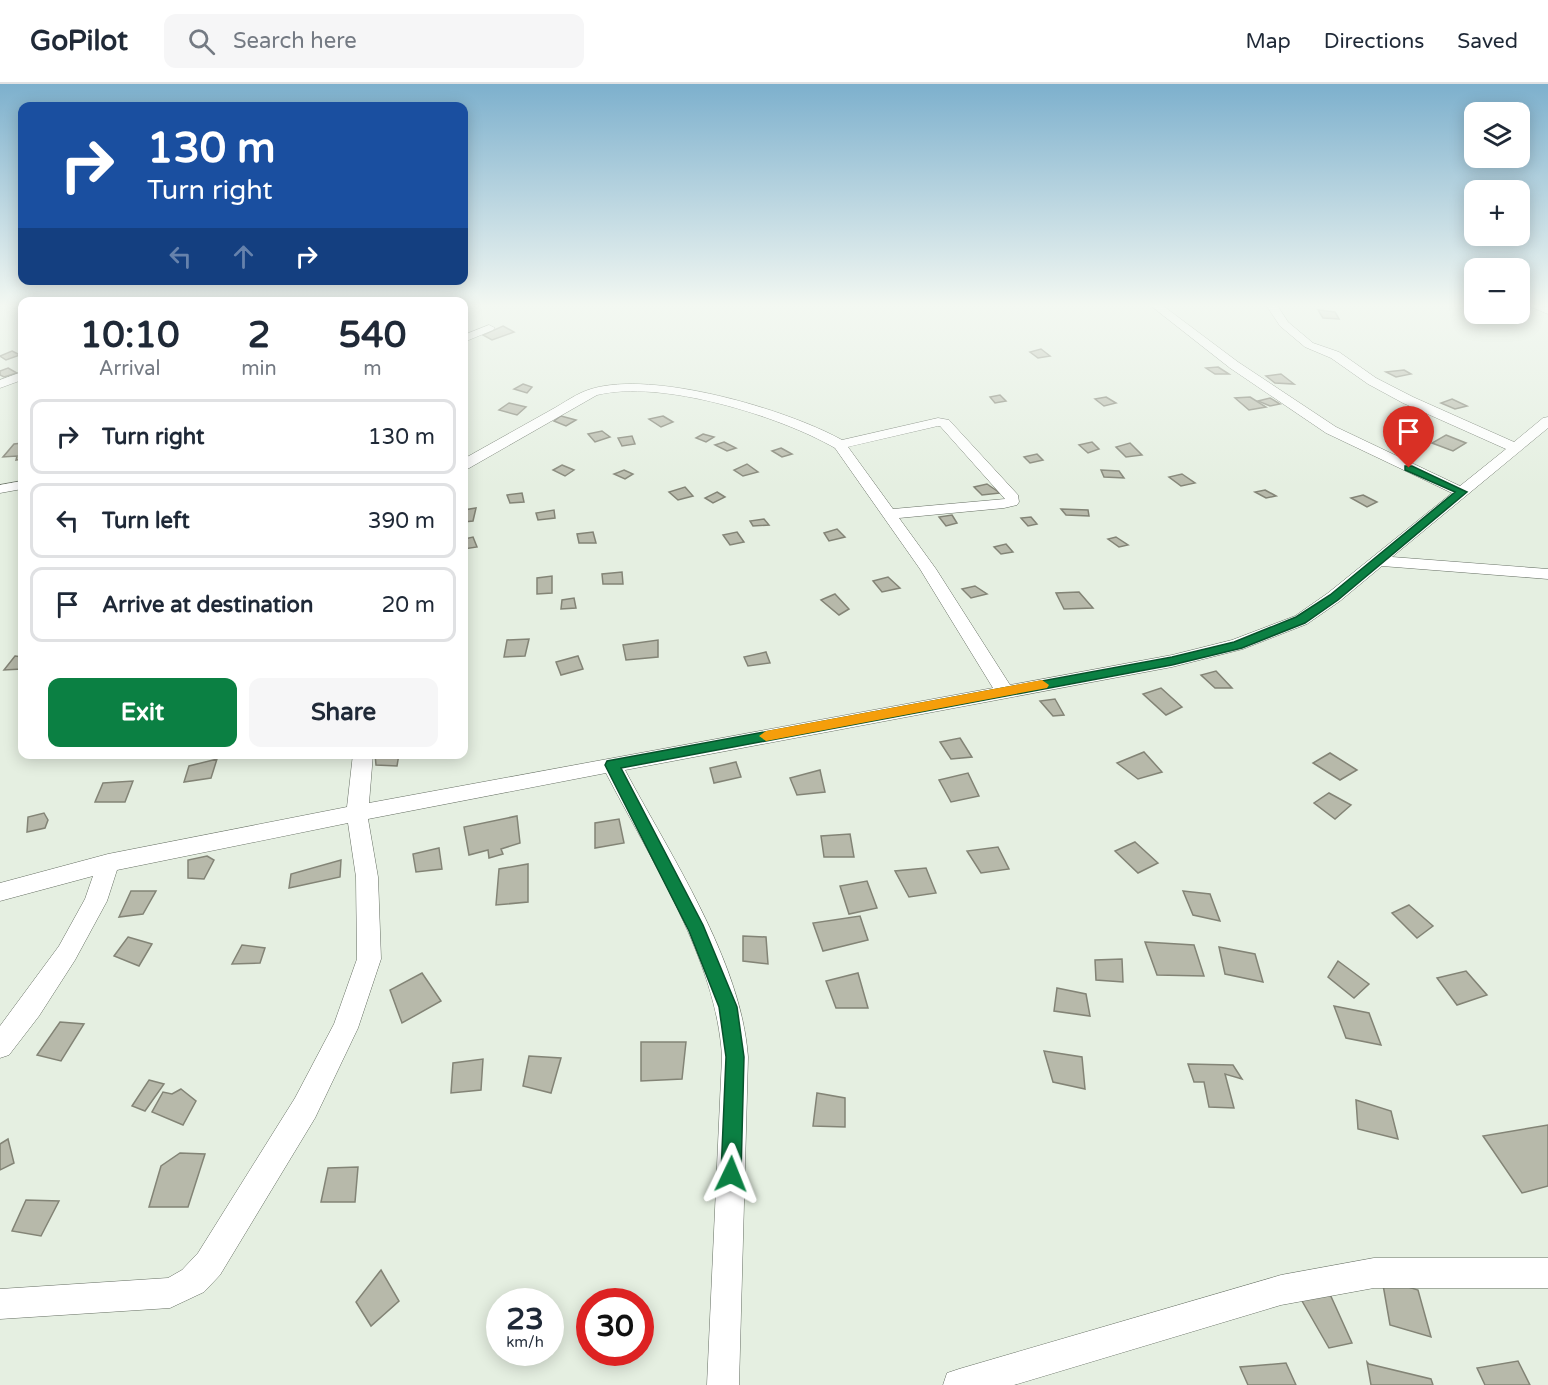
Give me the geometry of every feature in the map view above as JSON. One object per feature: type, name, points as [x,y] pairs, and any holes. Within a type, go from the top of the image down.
[{"type":"street","points":[[1235,366],[1331,430],[1462,492]]},
{"type":"street","points":[[1350,366],[1372,381],[1407,400],[1515,448]]},
{"type":"street","points":[[0,384],[18,377]]},
{"type":"street","points":[[468,464],[593,392],[613,387],[665,388],[756,410],[819,433],[840,445],[927,569],[1005,692]]},
{"type":"street","points":[[0,892],[108,863],[612,765],[1172,661],[1238,645],[1301,620],[1334,597],[1548,421]]},
{"type":"street","points":[[840,445],[938,422],[945,423],[1014,498],[1012,502],[1004,504],[889,514]]},
{"type":"street","points":[[0,489],[18,486]]},
{"type":"street","points":[[1378,561],[1548,574]]},
{"type":"street","points":[[0,1304],[170,1293],[193,1281],[209,1264],[305,1108],[345,1028],[360,989],[369,959],[370,933],[367,877],[357,814],[362,759]]},
{"type":"street","points":[[612,765],[697,930],[728,1007],[733,1027],[735,1057],[723,1385]]},
{"type":"street","points":[[0,1046],[30,1008],[67,953],[96,901],[108,863]]},
{"type":"street","points":[[958,1385],[1281,1290],[1374,1273],[1548,1273]]},
{"type":"building","points":[[1218,367],[1229,374],[1215,374],[1206,368]]},
{"type":"building","points":[[8,368],[17,373],[4,377],[0,375],[0,371]]},
{"type":"building","points":[[1404,370],[1411,374],[1396,377],[1386,372]]},
{"type":"building","points":[[1281,374],[1294,384],[1275,383],[1266,376]]},
{"type":"building","points":[[523,384],[532,387],[527,393],[514,389]]},
{"type":"building","points":[[1000,395],[1006,401],[995,403],[990,397]]},
{"type":"building","points":[[1106,397],[1116,403],[1104,406],[1095,399]]},
{"type":"building","points":[[1250,397],[1266,407],[1249,410],[1235,398]]},
{"type":"building","points":[[1270,398],[1280,404],[1270,406],[1258,401]]},
{"type":"building","points":[[1452,399],[1467,406],[1455,409],[1441,403]]},
{"type":"building","points":[[509,403],[526,407],[517,415],[499,410]]},
{"type":"building","points":[[561,416],[576,420],[566,426],[554,421]]},
{"type":"building","points":[[663,416],[673,422],[661,427],[649,419]]},
{"type":"building","points":[[602,431],[610,437],[595,442],[588,434]]},
{"type":"building","points":[[703,434],[714,437],[706,442],[696,438]]},
{"type":"building","points":[[1446,435],[1466,443],[1453,451],[1432,443]]},
{"type":"building","points":[[632,436],[635,444],[622,446],[618,438]]},
{"type":"building","points":[[724,442],[736,448],[727,451],[715,445]]},
{"type":"building","points":[[1092,442],[1099,449],[1088,453],[1079,445]]},
{"type":"building","points":[[1130,443],[1142,455],[1126,457],[1116,447]]},
{"type":"building","points":[[14,444],[18,444],[18,460],[16,460],[17,456],[3,457]]},
{"type":"building","points":[[781,448],[792,454],[782,457],[772,451]]},
{"type":"building","points":[[1037,454],[1043,460],[1030,463],[1024,457]]},
{"type":"building","points":[[747,464],[758,472],[743,476],[734,470]]},
{"type":"building","points":[[562,465],[574,470],[565,476],[553,470]]},
{"type":"building","points":[[624,470],[633,474],[625,479],[614,474]]},
{"type":"building","points":[[1101,470],[1119,471],[1124,478],[1104,477]]},
{"type":"building","points":[[1182,474],[1195,483],[1181,486],[1169,477]]},
{"type":"building","points":[[987,484],[1000,493],[982,495],[974,487]]},
{"type":"building","points":[[685,487],[693,496],[678,500],[669,492]]},
{"type":"building","points":[[1265,490],[1276,496],[1266,498],[1255,492]]},
{"type":"building","points":[[717,492],[725,497],[713,503],[705,498]]},
{"type":"building","points":[[522,493],[524,502],[510,503],[507,495]]},
{"type":"building","points":[[1363,495],[1377,502],[1367,507],[1351,498]]},
{"type":"building","points":[[476,508],[473,521],[468,522],[468,509]]},
{"type":"building","points":[[1061,509],[1088,510],[1089,516],[1066,515]]},
{"type":"building","points":[[554,510],[555,518],[538,520],[536,513]]},
{"type":"building","points":[[952,515],[957,523],[946,526],[939,517]]},
{"type":"building","points":[[1031,517],[1037,524],[1028,526],[1021,518]]},
{"type":"building","points":[[764,519],[769,525],[753,526],[750,521]]},
{"type":"building","points":[[837,529],[845,537],[829,541],[824,533]]},
{"type":"building","points":[[593,532],[596,543],[579,543],[577,534]]},
{"type":"building","points":[[737,532],[744,542],[730,545],[723,535]]},
{"type":"building","points":[[473,537],[477,547],[468,548],[468,538]]},
{"type":"building","points":[[1116,537],[1128,545],[1119,547],[1108,539]]},
{"type":"building","points":[[1006,544],[1013,552],[1001,554],[994,547]]},
{"type":"building","points":[[622,572],[623,584],[603,584],[602,574]]},
{"type":"building","points":[[552,576],[552,593],[537,594],[537,578]]},
{"type":"building","points":[[888,577],[900,588],[882,592],[873,581]]},
{"type":"building","points":[[975,586],[987,594],[971,598],[962,589]]},
{"type":"building","points":[[1079,592],[1093,608],[1064,609],[1056,593]]},
{"type":"building","points":[[835,594],[849,609],[839,615],[821,600]]},
{"type":"building","points":[[574,598],[576,608],[561,609],[562,600]]},
{"type":"building","points":[[529,639],[525,656],[504,657],[507,640]]},
{"type":"building","points":[[658,640],[658,657],[626,660],[623,645]]},
{"type":"building","points":[[766,652],[770,663],[748,666],[744,657]]},
{"type":"building","points":[[15,656],[18,656],[18,669],[4,670]]},
{"type":"building","points":[[578,656],[583,669],[561,675],[556,662]]},
{"type":"building","points":[[1216,671],[1232,688],[1215,688],[1201,675]]},
{"type":"building","points":[[1161,688],[1182,707],[1166,715],[1143,694]]},
{"type":"building","points":[[1055,699],[1064,715],[1053,716],[1040,701]]},
{"type":"building","points":[[960,738],[972,757],[951,759],[940,742]]},
{"type":"building","points":[[1144,752],[1162,772],[1138,779],[1117,763]]},
{"type":"building","points":[[1330,753],[1357,770],[1340,780],[1313,763]]},
{"type":"building","points":[[217,759],[211,778],[184,782],[189,766]]},
{"type":"building","points":[[375,759],[398,759],[397,766],[376,765]]},
{"type":"building","points":[[736,762],[741,777],[714,783],[710,768]]},
{"type":"building","points":[[820,770],[825,792],[797,795],[790,778]]},
{"type":"building","points":[[968,773],[979,796],[951,802],[939,780]]},
{"type":"building","points":[[133,781],[125,802],[95,802],[103,783]]},
{"type":"building","points":[[1329,793],[1351,805],[1335,819],[1314,803]]},
{"type":"building","points":[[44,813],[48,820],[45,828],[27,832],[28,817]]},
{"type":"building","points":[[517,816],[520,843],[501,849],[503,854],[489,858],[488,850],[469,855],[464,827]]},
{"type":"building","points":[[619,819],[624,843],[595,848],[595,823]]},
{"type":"building","points":[[850,834],[854,857],[824,857],[821,836]]},
{"type":"building","points":[[1135,842],[1158,863],[1138,873],[1115,851]]},
{"type":"building","points":[[998,847],[1009,869],[981,873],[967,851]]},
{"type":"building","points":[[439,848],[442,869],[416,872],[413,854]]},
{"type":"building","points":[[207,856],[214,860],[204,879],[188,878],[188,860]]},
{"type":"building","points":[[341,860],[340,877],[289,888],[291,874]]},
{"type":"building","points":[[528,864],[528,902],[496,905],[499,869]]},
{"type":"building","points":[[926,868],[936,893],[909,897],[895,871]]},
{"type":"building","points":[[867,881],[877,908],[849,914],[840,886]]},
{"type":"building","points":[[131,891],[156,891],[143,914],[119,917]]},
{"type":"building","points":[[1183,891],[1210,894],[1220,921],[1193,915]]},
{"type":"building","points":[[1409,905],[1433,926],[1417,938],[1392,913]]},
{"type":"building","points":[[860,916],[868,940],[823,951],[813,923]]},
{"type":"building","points":[[743,936],[766,937],[768,964],[743,961]]},
{"type":"building","points":[[128,937],[152,944],[139,966],[114,956]]},
{"type":"building","points":[[1145,942],[1194,945],[1204,976],[1157,975]]},
{"type":"building","points":[[242,945],[265,948],[260,963],[232,964]]},
{"type":"building","points":[[1219,947],[1255,954],[1263,982],[1225,974]]},
{"type":"building","points":[[1122,959],[1123,982],[1096,980],[1095,960]]},
{"type":"building","points":[[1338,961],[1369,984],[1354,998],[1328,977]]},
{"type":"building","points":[[1466,971],[1487,995],[1457,1005],[1437,978]]},
{"type":"building","points":[[422,973],[441,1001],[402,1023],[390,990]]},
{"type":"building","points":[[858,973],[868,1008],[836,1008],[826,981]]},
{"type":"building","points":[[1057,988],[1086,994],[1090,1016],[1054,1011]]},
{"type":"building","points":[[1334,1006],[1369,1013],[1381,1045],[1346,1038]]},
{"type":"building","points":[[60,1022],[84,1024],[61,1061],[37,1055]]},
{"type":"building","points":[[641,1042],[686,1042],[682,1079],[641,1081]]},
{"type":"building","points":[[1044,1051],[1082,1057],[1085,1089],[1053,1082]]},
{"type":"building","points":[[529,1056],[561,1058],[551,1093],[523,1086]]},
{"type":"building","points":[[483,1059],[481,1090],[451,1093],[453,1063]]},
{"type":"building","points":[[1188,1064],[1233,1065],[1242,1079],[1225,1074],[1234,1108],[1209,1107],[1204,1082],[1194,1082]]},
{"type":"building","points":[[149,1080],[164,1084],[145,1111],[132,1106]]},
{"type":"building","points":[[181,1089],[196,1101],[183,1125],[152,1112],[163,1092],[172,1094]]},
{"type":"building","points":[[817,1093],[845,1098],[845,1127],[813,1126]]},
{"type":"building","points":[[1356,1100],[1391,1111],[1398,1139],[1358,1129]]},
{"type":"building","points":[[1548,1125],[1548,1186],[1522,1193],[1483,1136]]},
{"type":"building","points":[[8,1139],[14,1163],[0,1170],[0,1144]]},
{"type":"building","points":[[180,1153],[205,1154],[188,1207],[149,1207],[161,1166]]},
{"type":"building","points":[[358,1167],[355,1202],[321,1202],[328,1168]]},
{"type":"building","points":[[26,1200],[59,1201],[41,1236],[12,1231]]},
{"type":"building","points":[[381,1270],[399,1301],[371,1326],[356,1302]]},
{"type":"building","points":[[1382,1279],[1418,1290],[1431,1337],[1390,1325]]},
{"type":"building","points":[[1329,1292],[1352,1343],[1329,1348],[1298,1294]]},
{"type":"building","points":[[1518,1361],[1530,1385],[1485,1385],[1477,1368]]},
{"type":"building","points":[[1367,1362],[1431,1379],[1433,1385],[1371,1385]]},
{"type":"building","points":[[1286,1363],[1296,1385],[1248,1385],[1240,1367]]},
{"type":"slow traffic","points":[[766,736],[1042,685]]},
{"type":"route","points":[[731,1174],[735,1057],[733,1027],[728,1007],[697,930],[612,765],[1172,661],[1238,645],[1301,620],[1334,597],[1462,492],[1409,468]]}]
